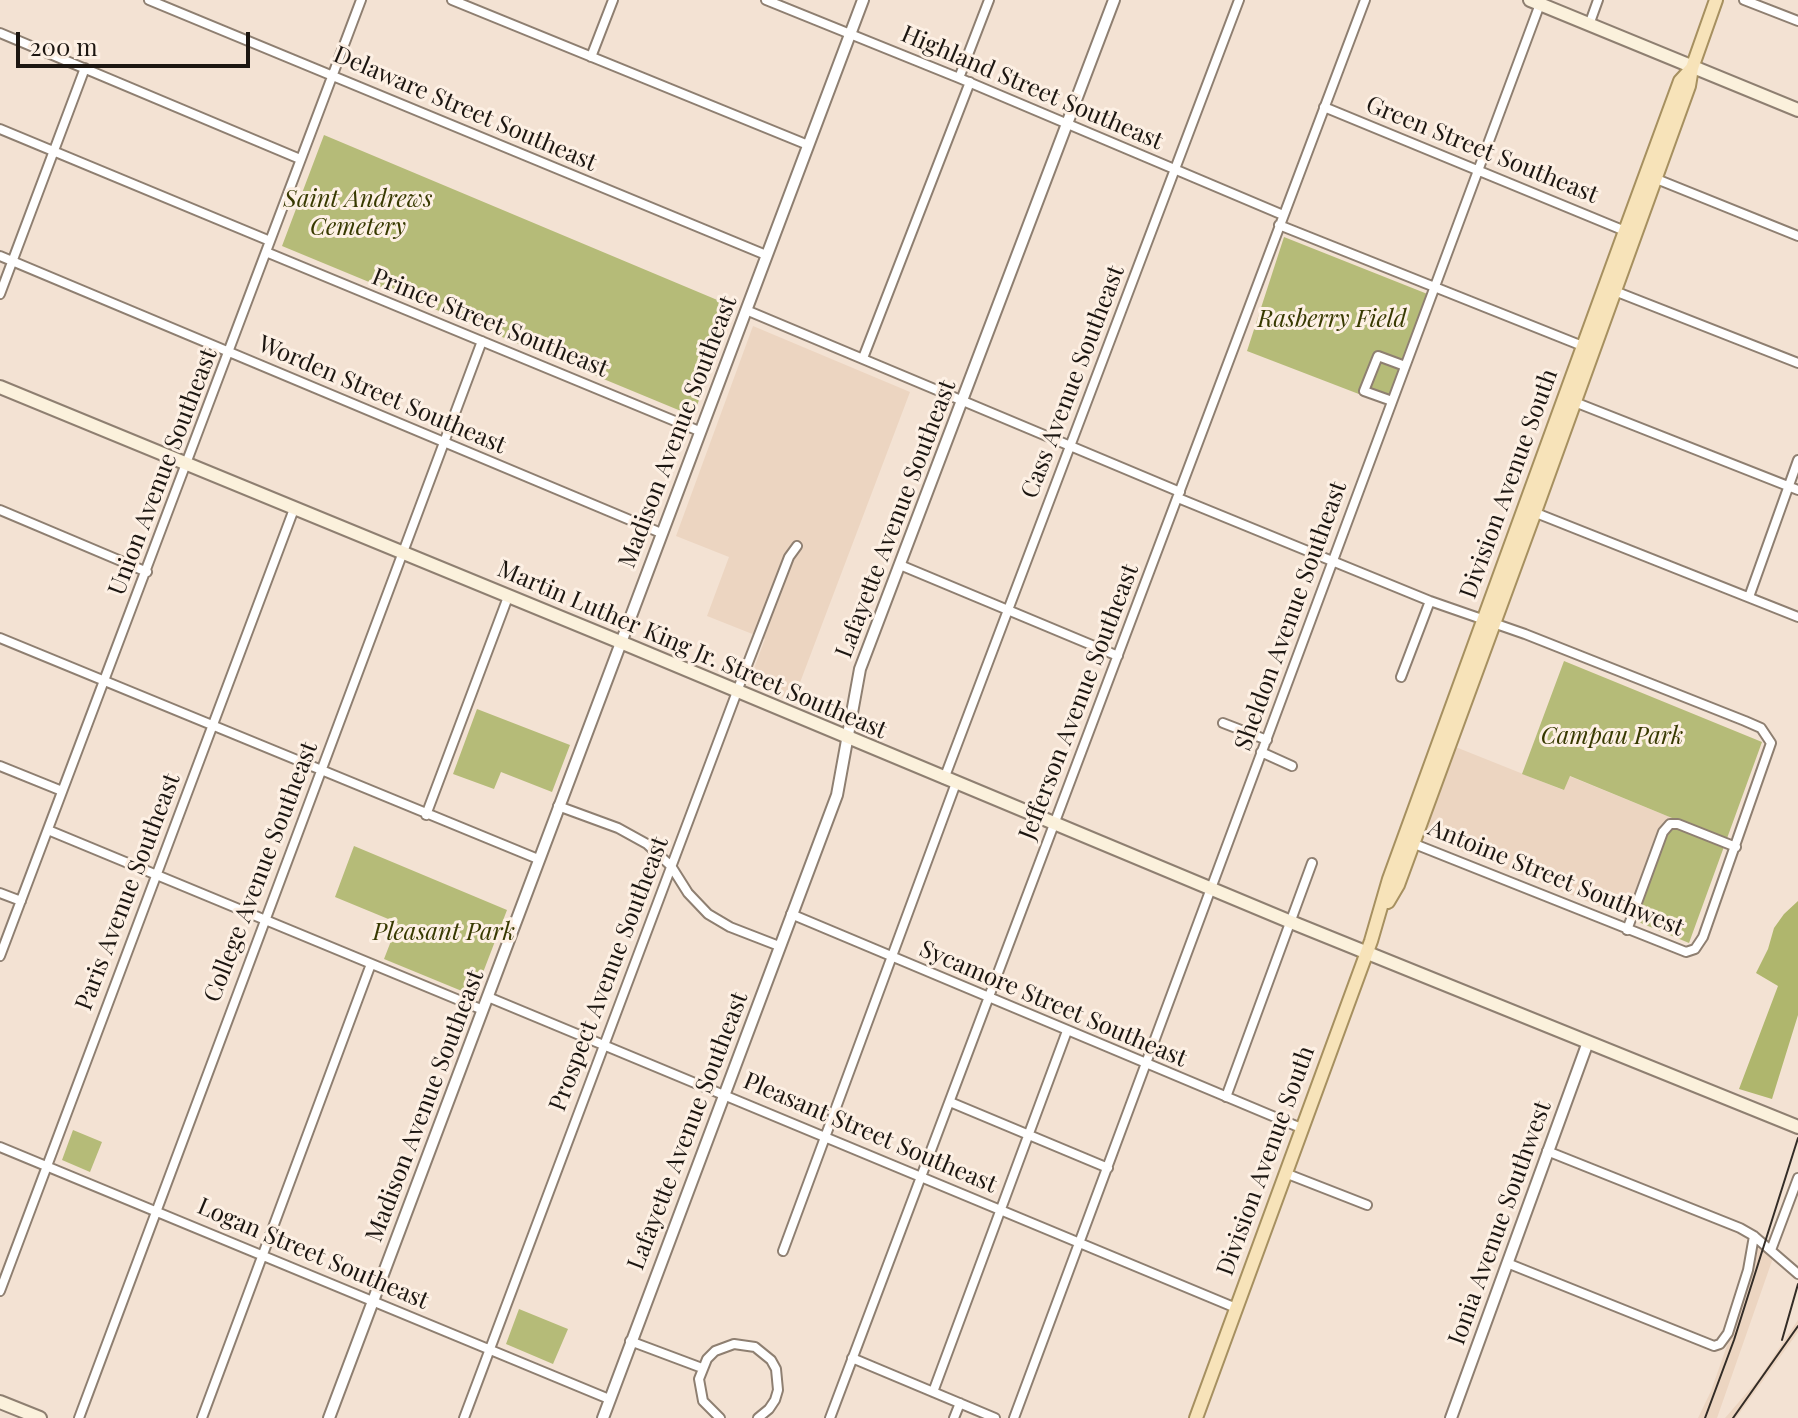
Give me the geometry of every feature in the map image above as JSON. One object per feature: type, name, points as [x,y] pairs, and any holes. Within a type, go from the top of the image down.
[{"type":"main road","name":"Division Avenue South","points":[[1196,1418],[1367,953],[1389,879],[1408,841],[1650,177],[1680,81],[1692,68],[1716,0]]},
{"type":"main road","points":[[1535,2],[1798,110]]},
{"type":"main road","name":"Division Avenue South","points":[[1609,289],[1625,231],[1650,177]]},
{"type":"main road","name":"Martin Luther King Jr. Street Southeast","points":[[0,387],[1291,922],[1798,1127]]},
{"type":"main road","points":[[0,1402],[40,1418]]},
{"type":"street","name":"Delaware Street Southeast","points":[[149,0],[766,255]]},
{"type":"street","name":"Union Avenue Southeast","points":[[0,956],[361,0]]},
{"type":"street","points":[[452,0],[808,145]]},
{"type":"street","points":[[591,57],[613,0]]},
{"type":"street","name":"Highland Street Southeast","points":[[766,0],[970,82],[1283,215]]},
{"type":"street","name":"Madison Avenue Southeast","points":[[329,1418],[863,0]]},
{"type":"street","points":[[959,78],[989,0]]},
{"type":"street","name":"Lafayette Avenue Southeast","points":[[603,1418],[722,1094],[837,795],[860,669],[1114,0]]},
{"type":"street","name":"Cass Avenue Southeast","points":[[783,1251],[891,958],[1008,611],[1239,0]]},
{"type":"street","name":"Jefferson Avenue Southeast","points":[[830,1418],[1365,0]]},
{"type":"street","points":[[1589,25],[1598,0]]},
{"type":"street","points":[[1744,0],[1798,21]]},
{"type":"street","name":"Sheldon Avenue Southeast","points":[[1014,1418],[1405,366],[1535,2]]},
{"type":"street","points":[[0,33],[300,159]]},
{"type":"street","points":[[0,294],[85,68]]},
{"type":"street","points":[[863,358],[970,82]]},
{"type":"street","name":"Green Street Southeast","points":[[1324,107],[1625,231]]},
{"type":"street","points":[[0,129],[270,241]]},
{"type":"street","points":[[1650,177],[1798,236]]},
{"type":"street","points":[[1279,225],[1588,348]]},
{"type":"street","name":"Prince Street Southeast","points":[[266,252],[699,431]]},
{"type":"street","name":"Worden Street Southeast","points":[[0,256],[661,533]]},
{"type":"street","points":[[1609,289],[1798,363]]},
{"type":"street","points":[[746,310],[1070,445],[1179,495],[1430,601],[1761,728],[1769,736],[1771,748],[1736,847],[1678,824],[1670,824],[1663,832],[1627,930]]},
{"type":"street","name":"College Avenue Southeast","points":[[79,1418],[482,341]]},
{"type":"street","points":[[1392,401],[1364,391],[1378,356],[1405,366]]},
{"type":"street","points":[[1569,400],[1798,490]]},
{"type":"street","points":[[1749,597],[1798,460]]},
{"type":"street","name":"Paris Avenue Southeast","points":[[0,1291],[294,509]]},
{"type":"street","points":[[0,510],[147,572]]},
{"type":"street","points":[[1529,510],[1798,617]]},
{"type":"street","name":"Prospect Avenue Southeast","points":[[464,1418],[737,692],[789,557],[797,546]]},
{"type":"street","points":[[900,565],[1118,656]]},
{"type":"street","points":[[426,815],[508,597]]},
{"type":"street","points":[[1401,677],[1430,601]]},
{"type":"street","points":[[0,638],[538,859]]},
{"type":"street","points":[[1223,723],[1267,740]]},
{"type":"street","points":[[1261,752],[1292,766]]},
{"type":"street","points":[[0,766],[62,791]]},
{"type":"street","points":[[558,806],[636,837],[671,866],[688,893],[708,914],[730,927],[779,946]]},
{"type":"street","points":[[48,830],[483,1010]]},
{"type":"street","name":"Antoine Street Southwest","points":[[1408,841],[1686,952],[1695,949],[1703,937],[1736,847]]},
{"type":"street","points":[[1226,1097],[1312,863]]},
{"type":"street","points":[[0,893],[21,901]]},
{"type":"street","name":"Sycamore Street Southeast","points":[[791,914],[1301,1128]]},
{"type":"street","points":[[202,1418],[371,964]]},
{"type":"street","name":"Pleasant Street Southeast","points":[[488,997],[1236,1308]]},
{"type":"street","points":[[933,1392],[1067,1031]]},
{"type":"street","name":"Ionia Avenue Southwest","points":[[1451,1418],[1588,1042]]},
{"type":"street","points":[[950,1102],[1108,1168]]},
{"type":"street","name":"Logan Street Southeast","points":[[0,1147],[609,1399]]},
{"type":"street","points":[[1547,1151],[1740,1228],[1754,1236],[1798,1274]]},
{"type":"street","points":[[1285,1173],[1367,1205]]},
{"type":"street","points":[[1771,1250],[1798,1178]]},
{"type":"street","points":[[1507,1263],[1707,1344],[1720,1344],[1728,1333],[1748,1270],[1754,1236]]},
{"type":"street","points":[[630,1341],[702,1368]]},
{"type":"street","points":[[720,1418],[703,1401],[700,1390],[702,1368],[715,1351],[734,1344],[755,1347],[764,1352],[776,1369],[778,1390],[769,1409],[758,1418]]},
{"type":"street","points":[[852,1358],[995,1418]]},
{"type":"street","points":[[954,1418],[960,1403]]},
{"type":"shaded area","points":[[753,326],[910,392],[793,701],[749,682],[765,639],[707,616],[729,557],[676,536]]},
{"type":"shaded area","points":[[1453,746],[1563,790],[1569,776],[1672,818],[1636,921],[1421,835]]},
{"type":"shaded area","points":[[1756,1246],[1761,1246],[1773,1258],[1717,1418],[1698,1418],[1730,1337]]},
{"type":"shaded area","points":[[1798,1320],[1798,1332],[1736,1418],[1725,1418],[1758,1380]]},
{"type":"green space","name":"Saint Andrews Cemetery","points":[[324,135],[734,307],[693,416],[282,246]]},
{"type":"green space","name":"Rasberry Field","points":[[1284,237],[1430,295],[1390,406],[1247,351]]},
{"type":"green space","name":"Campau Park","points":[[1564,661],[1762,742],[1689,943],[1636,921],[1672,818],[1570,776],[1564,790],[1522,774]]},
{"type":"green space","points":[[477,709],[570,745],[552,792],[501,772],[494,789],[453,774]]},
{"type":"green space","name":"Pleasant Park","points":[[354,846],[507,910],[474,996],[384,959],[398,923],[335,897]]},
{"type":"green space","points":[[1798,901],[1798,1015],[1772,1099],[1739,1089],[1778,986],[1756,973],[1774,928]]},
{"type":"green space","points":[[73,1130],[102,1142],[90,1172],[62,1160]]},
{"type":"green space","points":[[519,1309],[568,1329],[553,1364],[506,1344]]},
{"type":"railway","points":[[1705,1418],[1734,1340],[1798,1138]]},
{"type":"railway","points":[[1782,1340],[1798,1284]]},
{"type":"railway","points":[[1733,1418],[1798,1326]]}]
